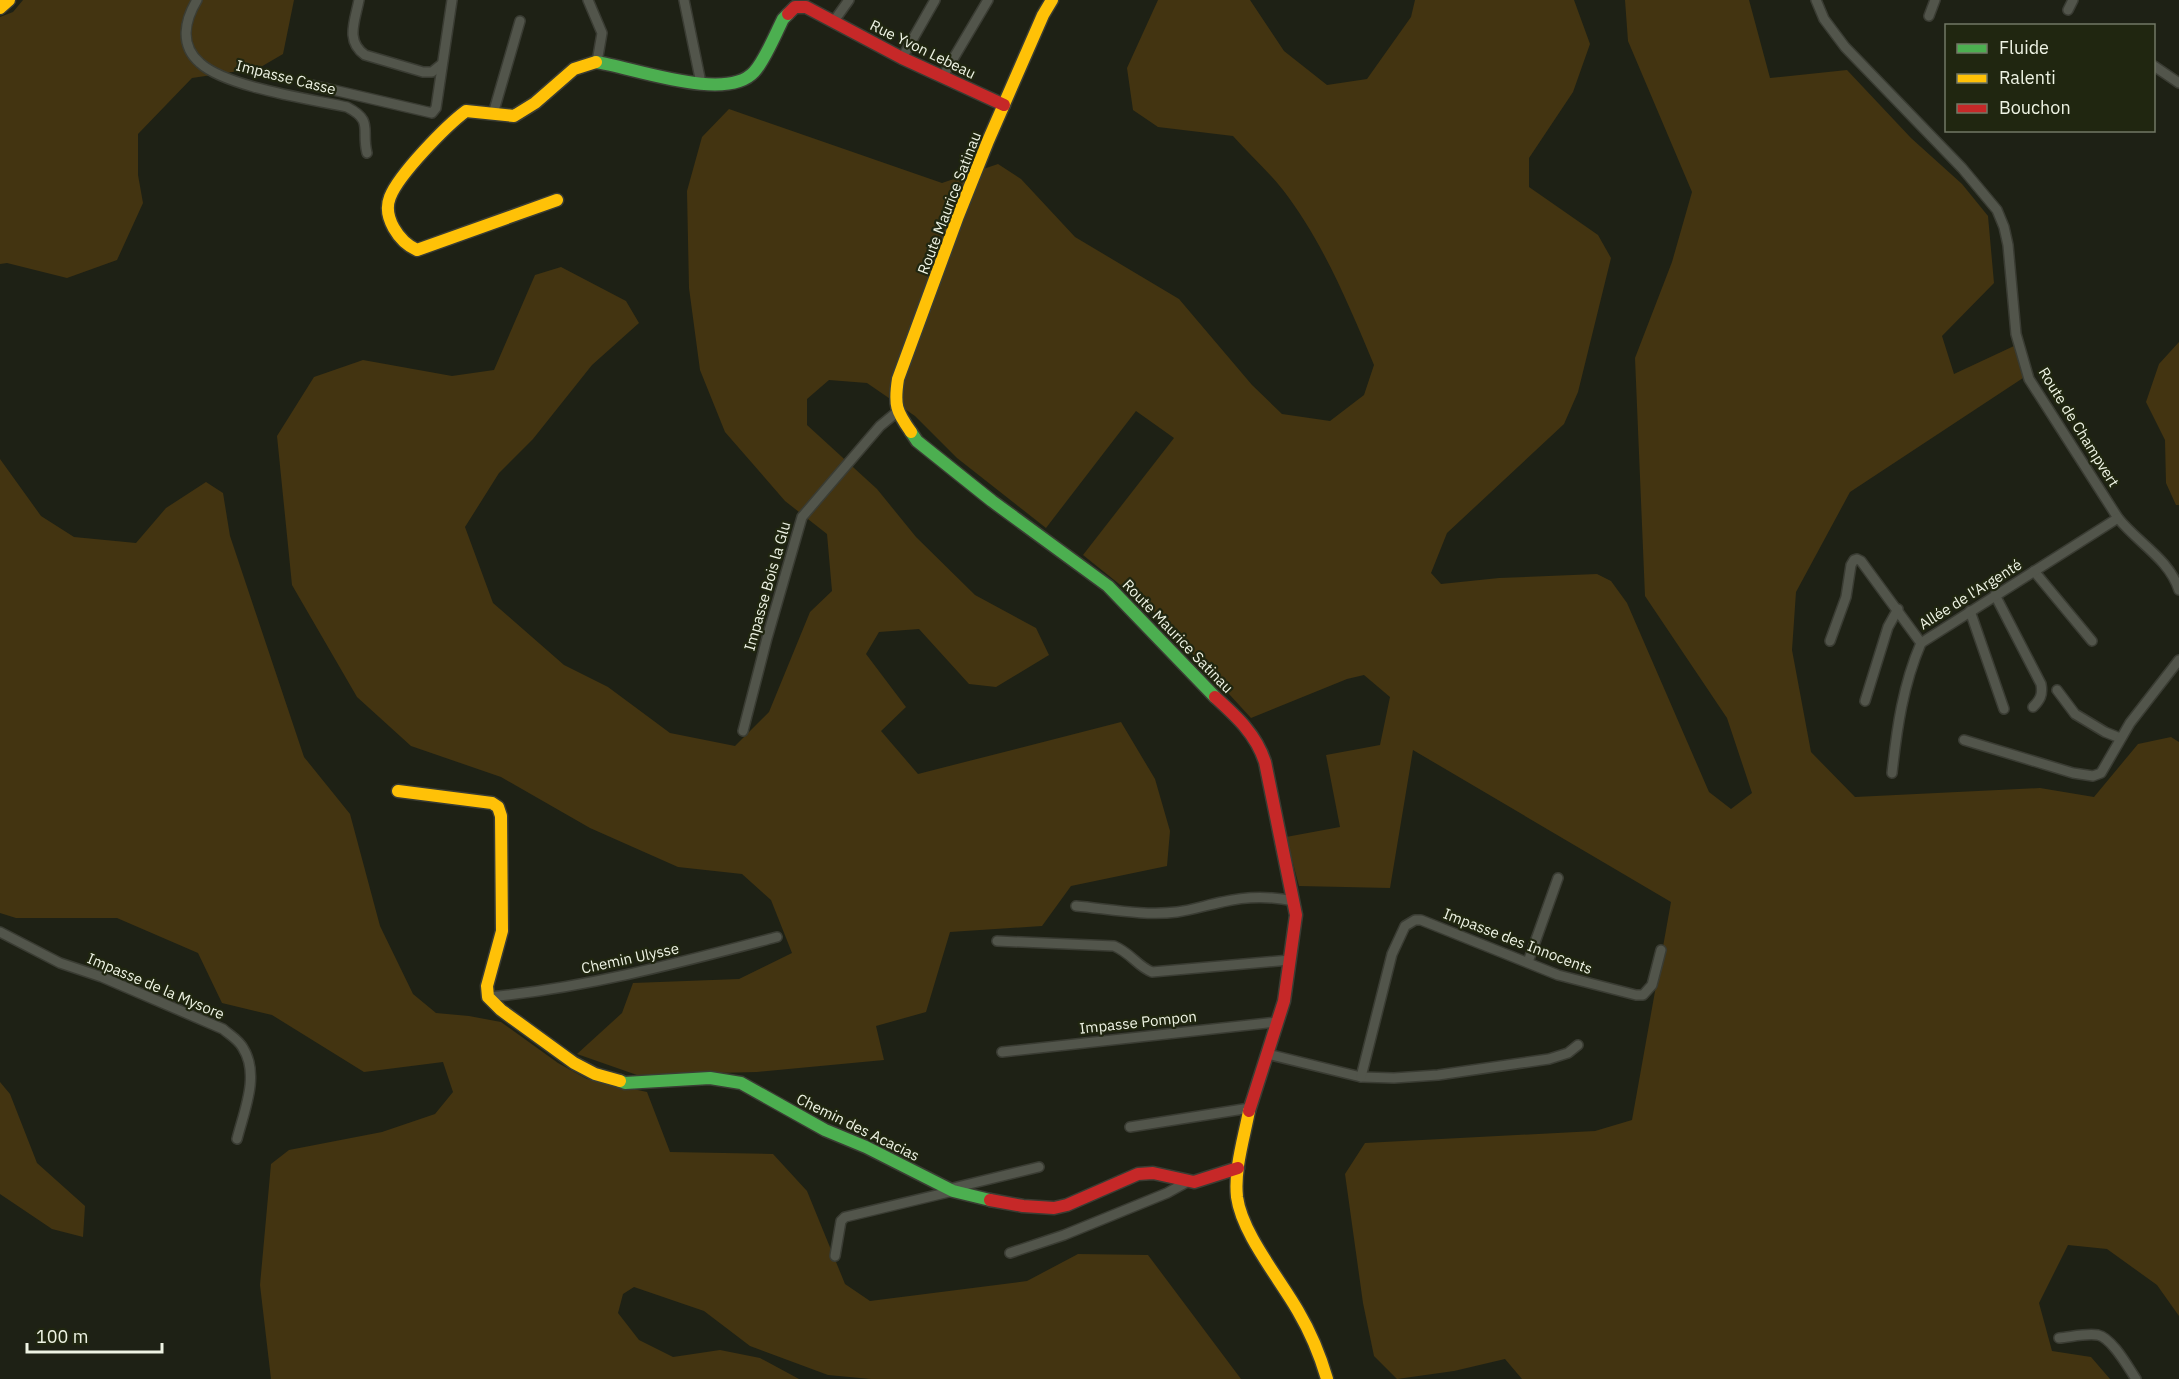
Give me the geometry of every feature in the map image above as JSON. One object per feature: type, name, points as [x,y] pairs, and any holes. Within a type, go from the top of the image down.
[{"type":"street","points":[[0,8],[9,0]]},
{"type":"street","name":"Impasse Casse","points":[[198,0],[186,24],[186,38],[191,52],[200,64],[233,81],[346,107],[357,112],[365,121],[367,153]]},
{"type":"street","points":[[359,0],[352,40],[364,55],[423,72],[432,72],[442,64]]},
{"type":"street","points":[[312,85],[432,113],[436,108],[452,0]]},
{"type":"street","points":[[557,201],[417,250],[405,246],[392,223],[389,210],[390,197],[422,154],[460,115],[466,111],[508,117],[519,114],[576,67],[583,63],[597,62],[602,33],[588,0]]},
{"type":"street","points":[[684,0],[701,83]]},
{"type":"street","points":[[834,21],[849,0]]},
{"type":"street","points":[[902,58],[935,0]]},
{"type":"street","points":[[943,76],[988,0]]},
{"type":"street","name":"Route Maurice Satinau","points":[[1052,0],[1043,15],[958,216],[898,379],[895,399],[897,412],[917,441],[992,501],[1108,586],[1209,692],[1239,719],[1260,746],[1296,915],[1284,1001],[1250,1108],[1238,1168],[1237,1196],[1247,1228],[1298,1311],[1318,1349],[1327,1379]]},
{"type":"street","name":"Route de Champvert","points":[[1816,0],[1824,19],[1845,47],[1962,168],[1997,210],[2008,245],[2016,334],[2029,379],[2118,518],[2164,563],[2175,579],[2179,590]]},
{"type":"street","points":[[1929,16],[1935,0]]},
{"type":"street","points":[[2068,10],[2073,0]]},
{"type":"street","name":"Rue Yvon Lebeau","points":[[597,62],[701,83],[728,84],[750,76],[783,19],[795,7],[806,7],[902,58],[1004,105]]},
{"type":"street","points":[[493,114],[520,21]]},
{"type":"street","points":[[2155,67],[2179,83]]},
{"type":"street","name":"Impasse Bois la Glu","points":[[744,731],[767,638],[802,517],[880,426],[897,412]]},
{"type":"street","name":"Allée de l'Argenté","points":[[1892,773],[1898,714],[1910,669],[1921,643],[2118,518]]},
{"type":"street","points":[[1830,641],[1846,597],[1854,560],[1857,559],[1861,561],[1898,609],[1921,643]]},
{"type":"street","points":[[2034,572],[2092,641]]},
{"type":"street","points":[[1995,595],[2041,684],[2040,700],[2033,707]]},
{"type":"street","points":[[1865,701],[1888,627],[1898,609]]},
{"type":"street","points":[[1970,611],[2004,709]]},
{"type":"street","points":[[1964,740],[2093,777],[2101,773],[2120,738],[2179,660]]},
{"type":"street","points":[[2057,690],[2075,714],[2120,738]]},
{"type":"street","points":[[398,791],[492,803],[498,807],[501,816],[502,931],[487,986],[488,997]]},
{"type":"street","points":[[1528,962],[1558,878]]},
{"type":"street","points":[[1076,906],[1157,913],[1189,910],[1254,897],[1275,897],[1294,901]]},
{"type":"street","name":"Impasse des Innocents","points":[[1360,1077],[1392,954],[1405,926],[1415,920],[1421,920],[1589,984],[1636,995],[1643,995],[1652,985],[1661,950]]},
{"type":"street","name":"Impasse de la Mysore","points":[[0,932],[60,963],[102,977],[223,1029],[243,1046],[251,1073],[237,1139]]},
{"type":"street","name":"Chemin Ulysse","points":[[488,997],[534,993],[628,974],[777,937]]},
{"type":"street","points":[[997,941],[1114,946],[1125,951],[1142,967],[1152,972],[1290,960]]},
{"type":"street","name":"Chemin des Acacias","points":[[488,997],[501,1010],[574,1063],[596,1074],[625,1083],[710,1078],[741,1083],[825,1130],[866,1147],[951,1190],[983,1199],[1043,1208],[1067,1205],[1138,1174],[1148,1172],[1187,1182]]},
{"type":"street","name":"Impasse Pompon","points":[[1002,1052],[1277,1022]]},
{"type":"street","points":[[1267,1054],[1360,1077],[1438,1075],[1558,1057],[1578,1045]]},
{"type":"street","points":[[1130,1127],[1250,1108]]},
{"type":"street","points":[[835,1256],[841,1221],[845,1217],[1039,1167]]},
{"type":"street","points":[[1010,1253],[1064,1235],[1187,1182],[1194,1182],[1238,1168]]},
{"type":"street","points":[[2058,1338],[2092,1335],[2104,1337],[2136,1379]]},
{"type":"shaded area","points":[[23,0],[294,0],[283,54],[259,68],[192,78],[138,134],[138,175],[143,203],[117,260],[67,278],[7,263],[0,264],[0,17],[13,12]]},
{"type":"shaded area","points":[[1158,0],[1250,0],[1284,51],[1327,85],[1367,79],[1411,17],[1415,0],[1574,0],[1590,44],[1573,92],[1529,158],[1529,187],[1598,235],[1611,258],[1578,392],[1564,424],[1447,533],[1431,573],[1441,584],[1499,578],[1597,574],[1611,581],[1627,603],[1709,792],[1731,809],[1752,793],[1727,718],[1645,596],[1635,358],[1672,262],[1692,192],[1628,41],[1625,0],[1749,0],[1770,78],[1847,70],[1911,138],[1962,184],[1988,216],[1994,283],[1942,336],[1954,374],[2014,346],[2023,378],[1850,492],[1796,592],[1792,650],[1811,752],[1855,797],[2040,788],[2094,797],[2138,744],[2171,737],[2179,742],[2179,1316],[2157,1285],[2107,1249],[2068,1245],[2039,1303],[2052,1351],[2091,1357],[2110,1379],[1522,1379],[1505,1359],[1454,1371],[1397,1379],[1374,1356],[1363,1303],[1345,1174],[1365,1143],[1595,1131],[1632,1120],[1671,902],[1413,750],[1390,888],[1299,886],[1286,837],[1340,827],[1326,755],[1380,745],[1390,697],[1364,675],[1347,679],[1251,718],[1154,612],[1083,555],[1174,438],[1136,411],[1046,528],[957,458],[915,416],[867,383],[829,380],[807,399],[807,425],[877,489],[916,537],[975,595],[1036,628],[1049,655],[996,687],[969,684],[919,629],[879,632],[866,654],[906,707],[881,731],[918,774],[1121,722],[1155,779],[1170,831],[1167,866],[1071,886],[1042,926],[950,932],[926,1012],[876,1026],[884,1060],[757,1072],[637,1075],[577,1054],[622,1013],[633,983],[739,979],[792,953],[771,900],[742,874],[678,867],[590,828],[501,777],[411,746],[357,697],[292,585],[277,436],[314,377],[363,360],[452,376],[494,370],[535,275],[561,267],[626,301],[639,323],[592,365],[533,439],[499,473],[465,527],[493,603],[564,665],[608,687],[670,733],[735,746],[769,712],[810,612],[832,591],[827,534],[785,501],[725,432],[700,370],[689,288],[687,191],[702,137],[729,109],[942,183],[998,164],[1021,179],[1075,237],[1179,299],[1252,385],[1282,414],[1330,421],[1364,395],[1374,365],[1323,252],[1283,190],[1233,136],[1158,127],[1133,110],[1127,68]]},
{"type":"shaded area","points":[[2179,342],[2179,505],[2176,505],[2166,483],[2165,440],[2146,402],[2159,364]]},
{"type":"shaded area","points":[[0,459],[41,516],[74,537],[136,543],[166,508],[206,482],[223,493],[230,536],[304,757],[350,814],[380,926],[413,994],[436,1013],[501,1022],[558,1063],[587,1079],[647,1092],[670,1152],[773,1154],[807,1191],[845,1284],[870,1301],[1027,1281],[1078,1254],[1148,1255],[1241,1379],[871,1379],[828,1375],[750,1346],[704,1311],[634,1287],[623,1294],[618,1313],[639,1340],[673,1357],[720,1350],[760,1358],[799,1379],[271,1379],[260,1285],[271,1164],[289,1150],[382,1132],[435,1114],[453,1092],[443,1062],[364,1072],[272,1015],[222,1003],[198,953],[117,918],[16,918],[0,913]]},
{"type":"shaded area","points":[[0,1082],[10,1094],[37,1163],[85,1206],[83,1237],[52,1229],[0,1194]]},
{"type":"traffic: fast","points":[[596,62],[654,76],[701,84],[741,81],[758,67],[783,19],[788,14]]},
{"type":"traffic: fast","points":[[911,432],[917,441],[992,501],[1108,586],[1215,697]]},
{"type":"traffic: fast","points":[[620,1081],[625,1083],[710,1078],[741,1083],[825,1130],[866,1147],[953,1191],[990,1200]]},
{"type":"traffic: slow","points":[[0,8],[9,0]]},
{"type":"traffic: slow","points":[[911,432],[897,407],[898,379],[988,141],[1043,15],[1052,0]]},
{"type":"traffic: slow","points":[[557,200],[417,250],[398,235],[388,213],[390,197],[403,176],[436,139],[466,111],[514,116],[535,103],[574,69],[596,62]]},
{"type":"traffic: slow","points":[[398,791],[492,803],[498,807],[501,816],[502,931],[487,986],[488,997],[501,1010],[574,1063],[595,1074],[620,1081]]},
{"type":"traffic: slow","points":[[1249,1111],[1236,1186],[1240,1211],[1254,1241],[1307,1328],[1327,1379]]},
{"type":"traffic: jam","points":[[788,14],[795,7],[806,7],[902,58],[1004,105]]},
{"type":"traffic: jam","points":[[1215,697],[1251,734],[1265,762],[1296,915],[1284,1001],[1249,1111]]},
{"type":"traffic: jam","points":[[990,1200],[1023,1206],[1054,1208],[1067,1205],[1138,1174],[1153,1173],[1194,1182],[1238,1168]]}]
